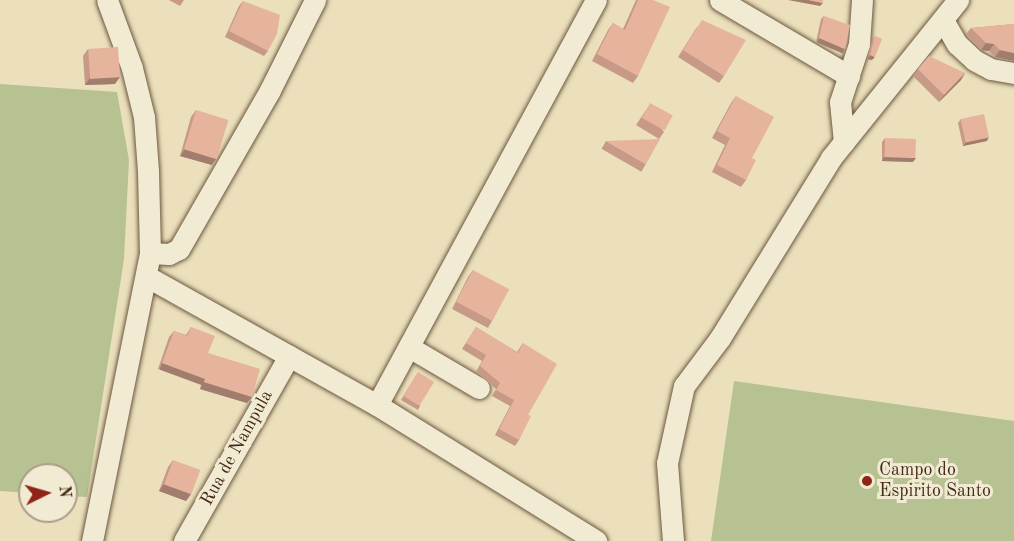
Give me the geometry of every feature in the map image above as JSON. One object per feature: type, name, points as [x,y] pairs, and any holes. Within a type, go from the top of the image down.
[{"type":"street","points":[[92,541],[150,253],[144,117],[132,68],[107,0]]},
{"type":"street","points":[[150,253],[169,254],[179,249],[270,90],[315,0]]},
{"type":"street","points":[[377,405],[596,0]]},
{"type":"street","points":[[720,0],[849,76]]},
{"type":"street","points":[[844,142],[840,102],[859,44],[862,0]]},
{"type":"street","points":[[673,541],[667,463],[684,386],[720,338],[831,158],[958,0]]},
{"type":"street","points":[[943,20],[957,44],[974,60],[991,69],[1014,73]]},
{"type":"street","points":[[146,276],[377,405],[596,541]]},
{"type":"street","points":[[409,347],[479,388]]},
{"type":"street","name":"Rua de Nampula","points":[[184,541],[289,356]]},
{"type":"green space","points":[[0,84],[117,92],[129,160],[124,259],[87,497],[78,497],[78,463],[18,463],[18,492],[0,491]]},
{"type":"green space","name":"Campo do Espirito Santo","points":[[734,381],[1014,421],[1014,541],[711,541]]},
{"type":"building","points":[[638,0],[653,0],[670,7],[638,76],[597,54],[613,23],[625,30]]},
{"type":"building","points":[[243,1],[280,15],[277,34],[268,51],[229,31]]},
{"type":"building","points":[[824,16],[850,25],[845,49],[819,38]]},
{"type":"building","points":[[702,20],[746,40],[724,76],[683,50]]},
{"type":"building","points":[[1014,24],[1014,53],[1000,50],[994,44],[986,43],[971,28]]},
{"type":"building","points":[[875,36],[882,39],[875,57],[870,55]]},
{"type":"building","points":[[118,47],[120,77],[90,79],[88,49]]},
{"type":"building","points":[[929,56],[965,73],[944,95],[918,69]]},
{"type":"building","points":[[736,96],[774,117],[752,158],[756,160],[746,180],[717,165],[730,138],[717,131]]},
{"type":"building","points":[[650,103],[673,116],[664,130],[642,118]]},
{"type":"building","points":[[196,110],[229,120],[217,159],[184,149]]},
{"type":"building","points":[[984,114],[989,137],[966,142],[961,119]]},
{"type":"building","points":[[885,138],[916,139],[915,158],[884,157]]},
{"type":"building","points":[[660,139],[646,164],[606,141]]},
{"type":"building","points":[[473,270],[509,289],[492,321],[456,302]]},
{"type":"building","points":[[191,327],[215,336],[208,353],[260,369],[252,397],[204,382],[205,379],[162,363],[174,331],[187,336]]},
{"type":"building","points":[[476,327],[518,353],[523,343],[557,364],[528,415],[531,416],[519,440],[499,429],[514,400],[496,390],[500,383],[480,366],[486,355],[466,343]]},
{"type":"building","points":[[418,372],[434,382],[419,406],[403,396]]},
{"type":"building","points":[[173,460],[200,470],[191,494],[164,484]]},
{"type":"place","name":"Campo do Espirito Santo","points":[[867,481]]}]
